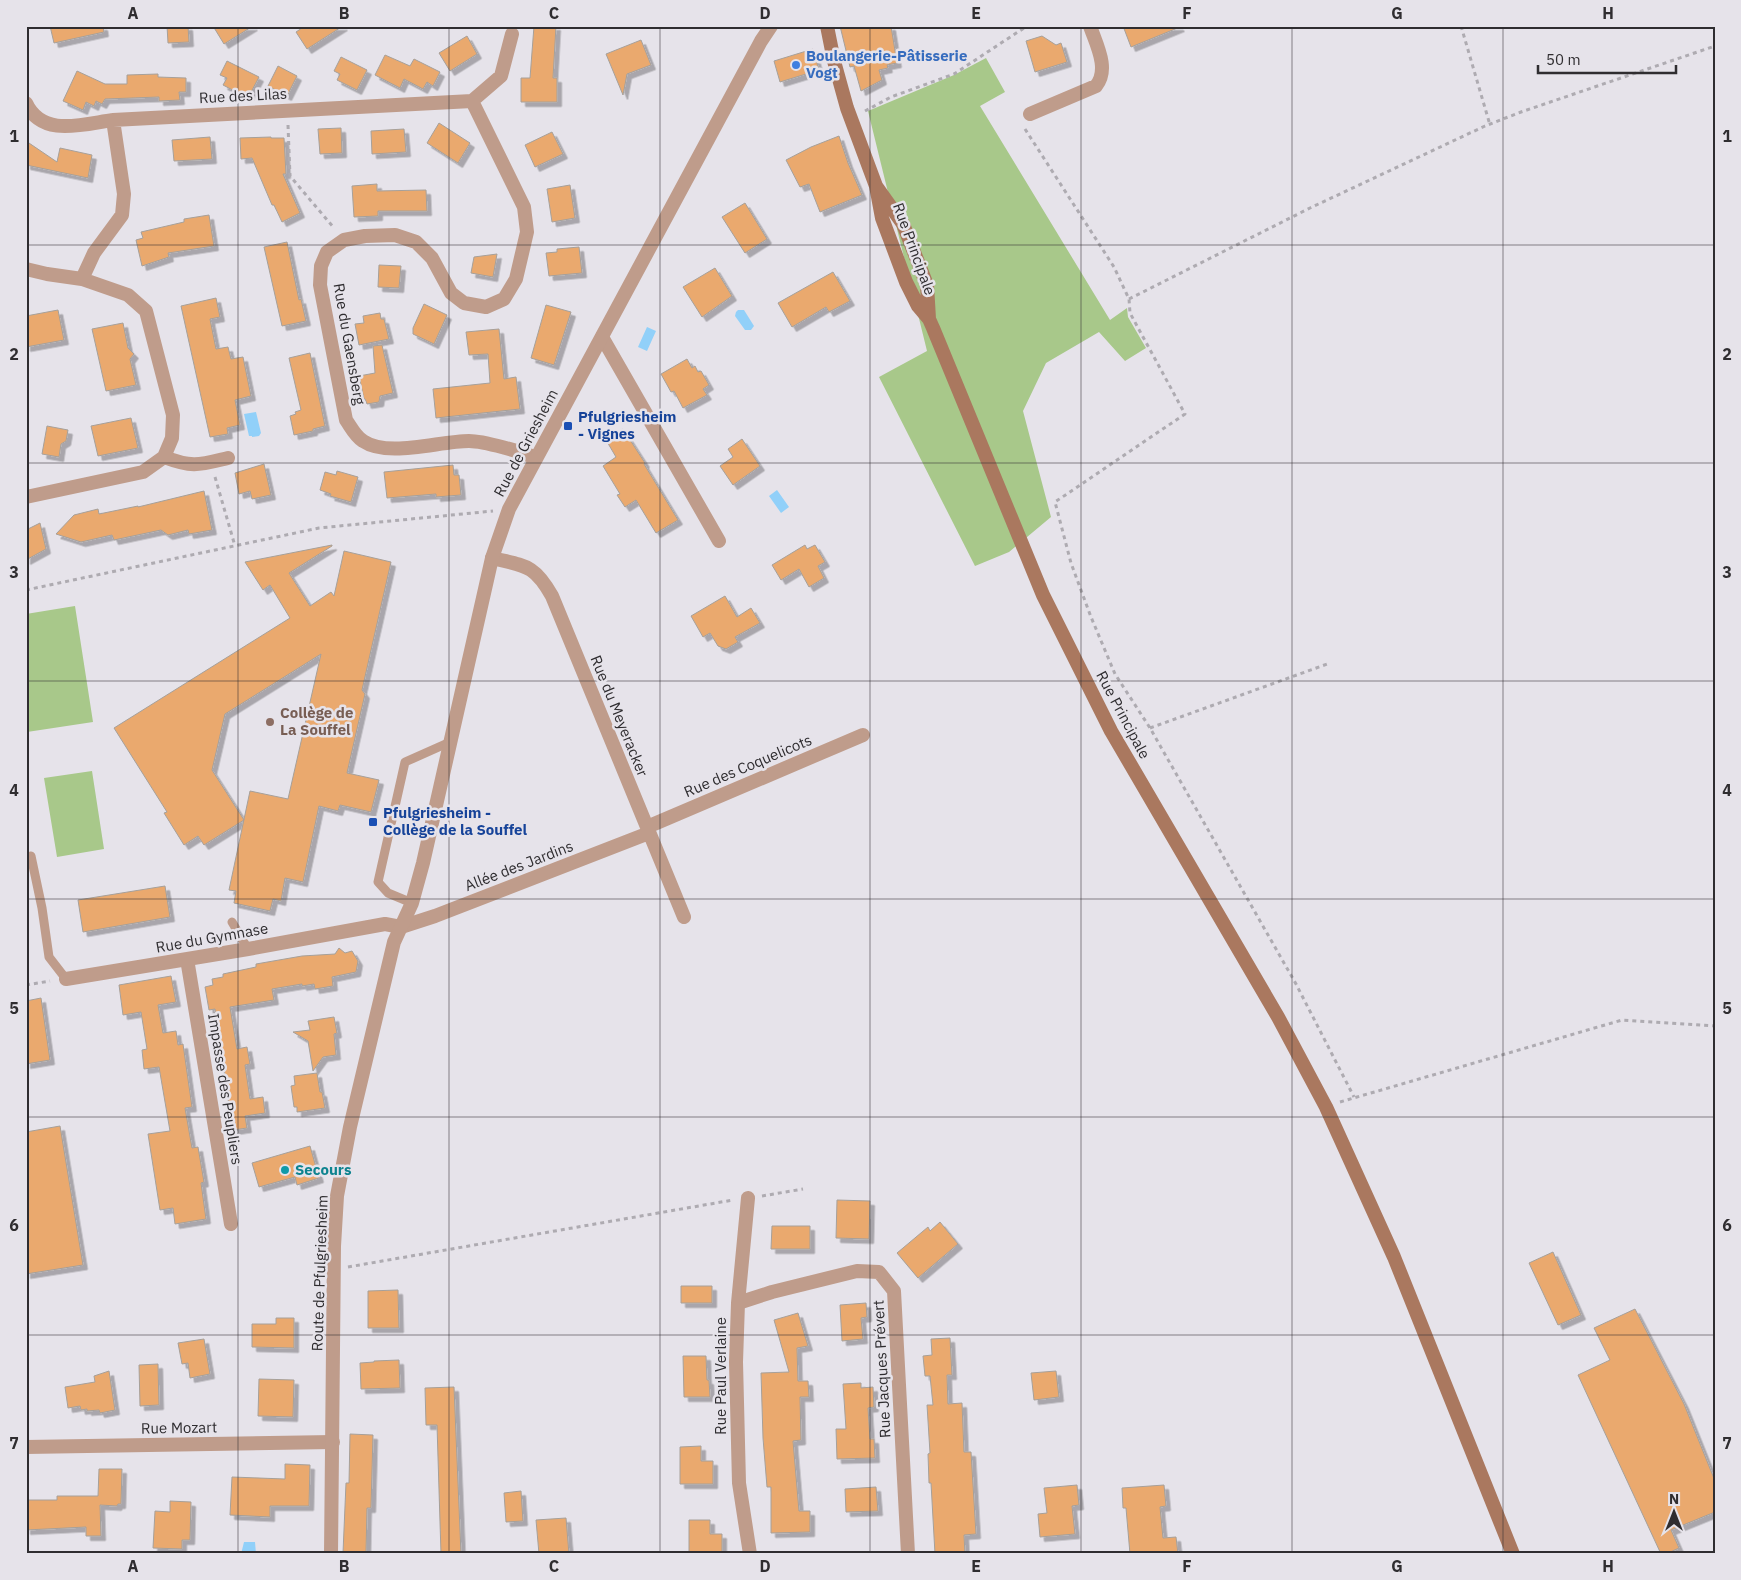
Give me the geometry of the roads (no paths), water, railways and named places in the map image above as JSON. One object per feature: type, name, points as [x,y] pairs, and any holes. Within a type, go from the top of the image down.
[{"type":"main road","name":"Rue Principale","points":[[826,26],[851,118],[876,186],[903,224],[927,285],[929,319],[1043,596],[1111,731],[1278,1017],[1326,1107],[1394,1258],[1513,1554]]},
{"type":"street","name":"Rue de Griesheim","points":[[410,907],[423,863],[492,558],[509,509],[761,41],[771,26]]},
{"type":"street","points":[[1030,114],[1096,86],[1101,81],[1101,61],[1090,26]]},
{"type":"street","points":[[472,102],[502,76],[512,34]]},
{"type":"street","name":"Rue des Lilas","points":[[26,103],[29,110],[45,123],[66,127],[114,120],[472,102]]},
{"type":"street","name":"Rue du Gaensberg","points":[[472,102],[524,207],[527,232],[516,279],[504,299],[486,307],[464,303],[451,293],[432,258],[416,242],[395,235],[365,236],[344,240],[327,252],[321,266],[320,285],[346,420],[354,433],[362,441],[373,446],[388,449],[470,441],[526,453],[536,458]]},
{"type":"street","points":[[82,279],[94,253],[122,215],[124,194],[114,120]]},
{"type":"street","points":[[26,269],[82,279],[128,295],[146,311],[173,415],[172,438],[164,457],[143,472],[26,497]]},
{"type":"street","points":[[602,336],[718,542]]},
{"type":"street","points":[[164,457],[181,464],[196,466],[228,458]]},
{"type":"street","name":"Rue du Meyeracker","points":[[492,558],[528,567],[543,580],[552,596],[684,918]]},
{"type":"street","name":"Rue des Coquelicots","points":[[648,830],[863,735]]},
{"type":"street","name":"Allée des Jardins","points":[[401,927],[435,916],[648,830]]},
{"type":"street","name":"Route de Pfulgriesheim","points":[[331,1554],[335,1218],[343,1162],[394,942],[410,907]]},
{"type":"street","name":"Rue du Gymnase","points":[[66,979],[385,924],[401,927]]},
{"type":"street","name":"Impasse des Peupliers","points":[[187,959],[231,1224]]},
{"type":"street","name":"Rue Paul Verlaine","points":[[748,1198],[738,1303],[736,1362],[739,1483],[750,1554]]},
{"type":"street","name":"Rue Jacques Prévert","points":[[738,1303],[772,1292],[857,1271],[879,1272],[894,1291],[908,1554]]},
{"type":"street","name":"Rue Mozart","points":[[26,1447],[333,1442]]},
{"type":"lane","points":[[410,907],[388,893],[378,882],[393,810],[405,762],[450,742]]},
{"type":"lane","points":[[31,856],[42,908],[49,957],[66,979]]},
{"type":"lane","points":[[232,922],[248,949]]},
{"type":"water","points":[[738,310],[744,310],[754,326],[751,330],[745,330],[735,316]]},
{"type":"water","points":[[647,327],[656,331],[647,351],[638,347]]},
{"type":"water","points":[[256,412],[261,433],[259,436],[252,437],[249,436],[244,414]]},
{"type":"water","points":[[777,490],[789,507],[781,513],[769,496]]},
{"type":"water","points":[[244,1542],[255,1542],[256,1554],[241,1554]]},
{"type":"place","name":"Boulangerie-Pâtisserie Vogt","points":[[796,65]]},
{"type":"place","name":"Pfulgriesheim - Vignes","points":[[568,426]]},
{"type":"place","name":"Collège de La Souffel","points":[[270,722]]},
{"type":"place","name":"Pfulgriesheim - Collège de la Souffel","points":[[373,822]]},
{"type":"place","name":"Secours","points":[[285,1170]]}]
